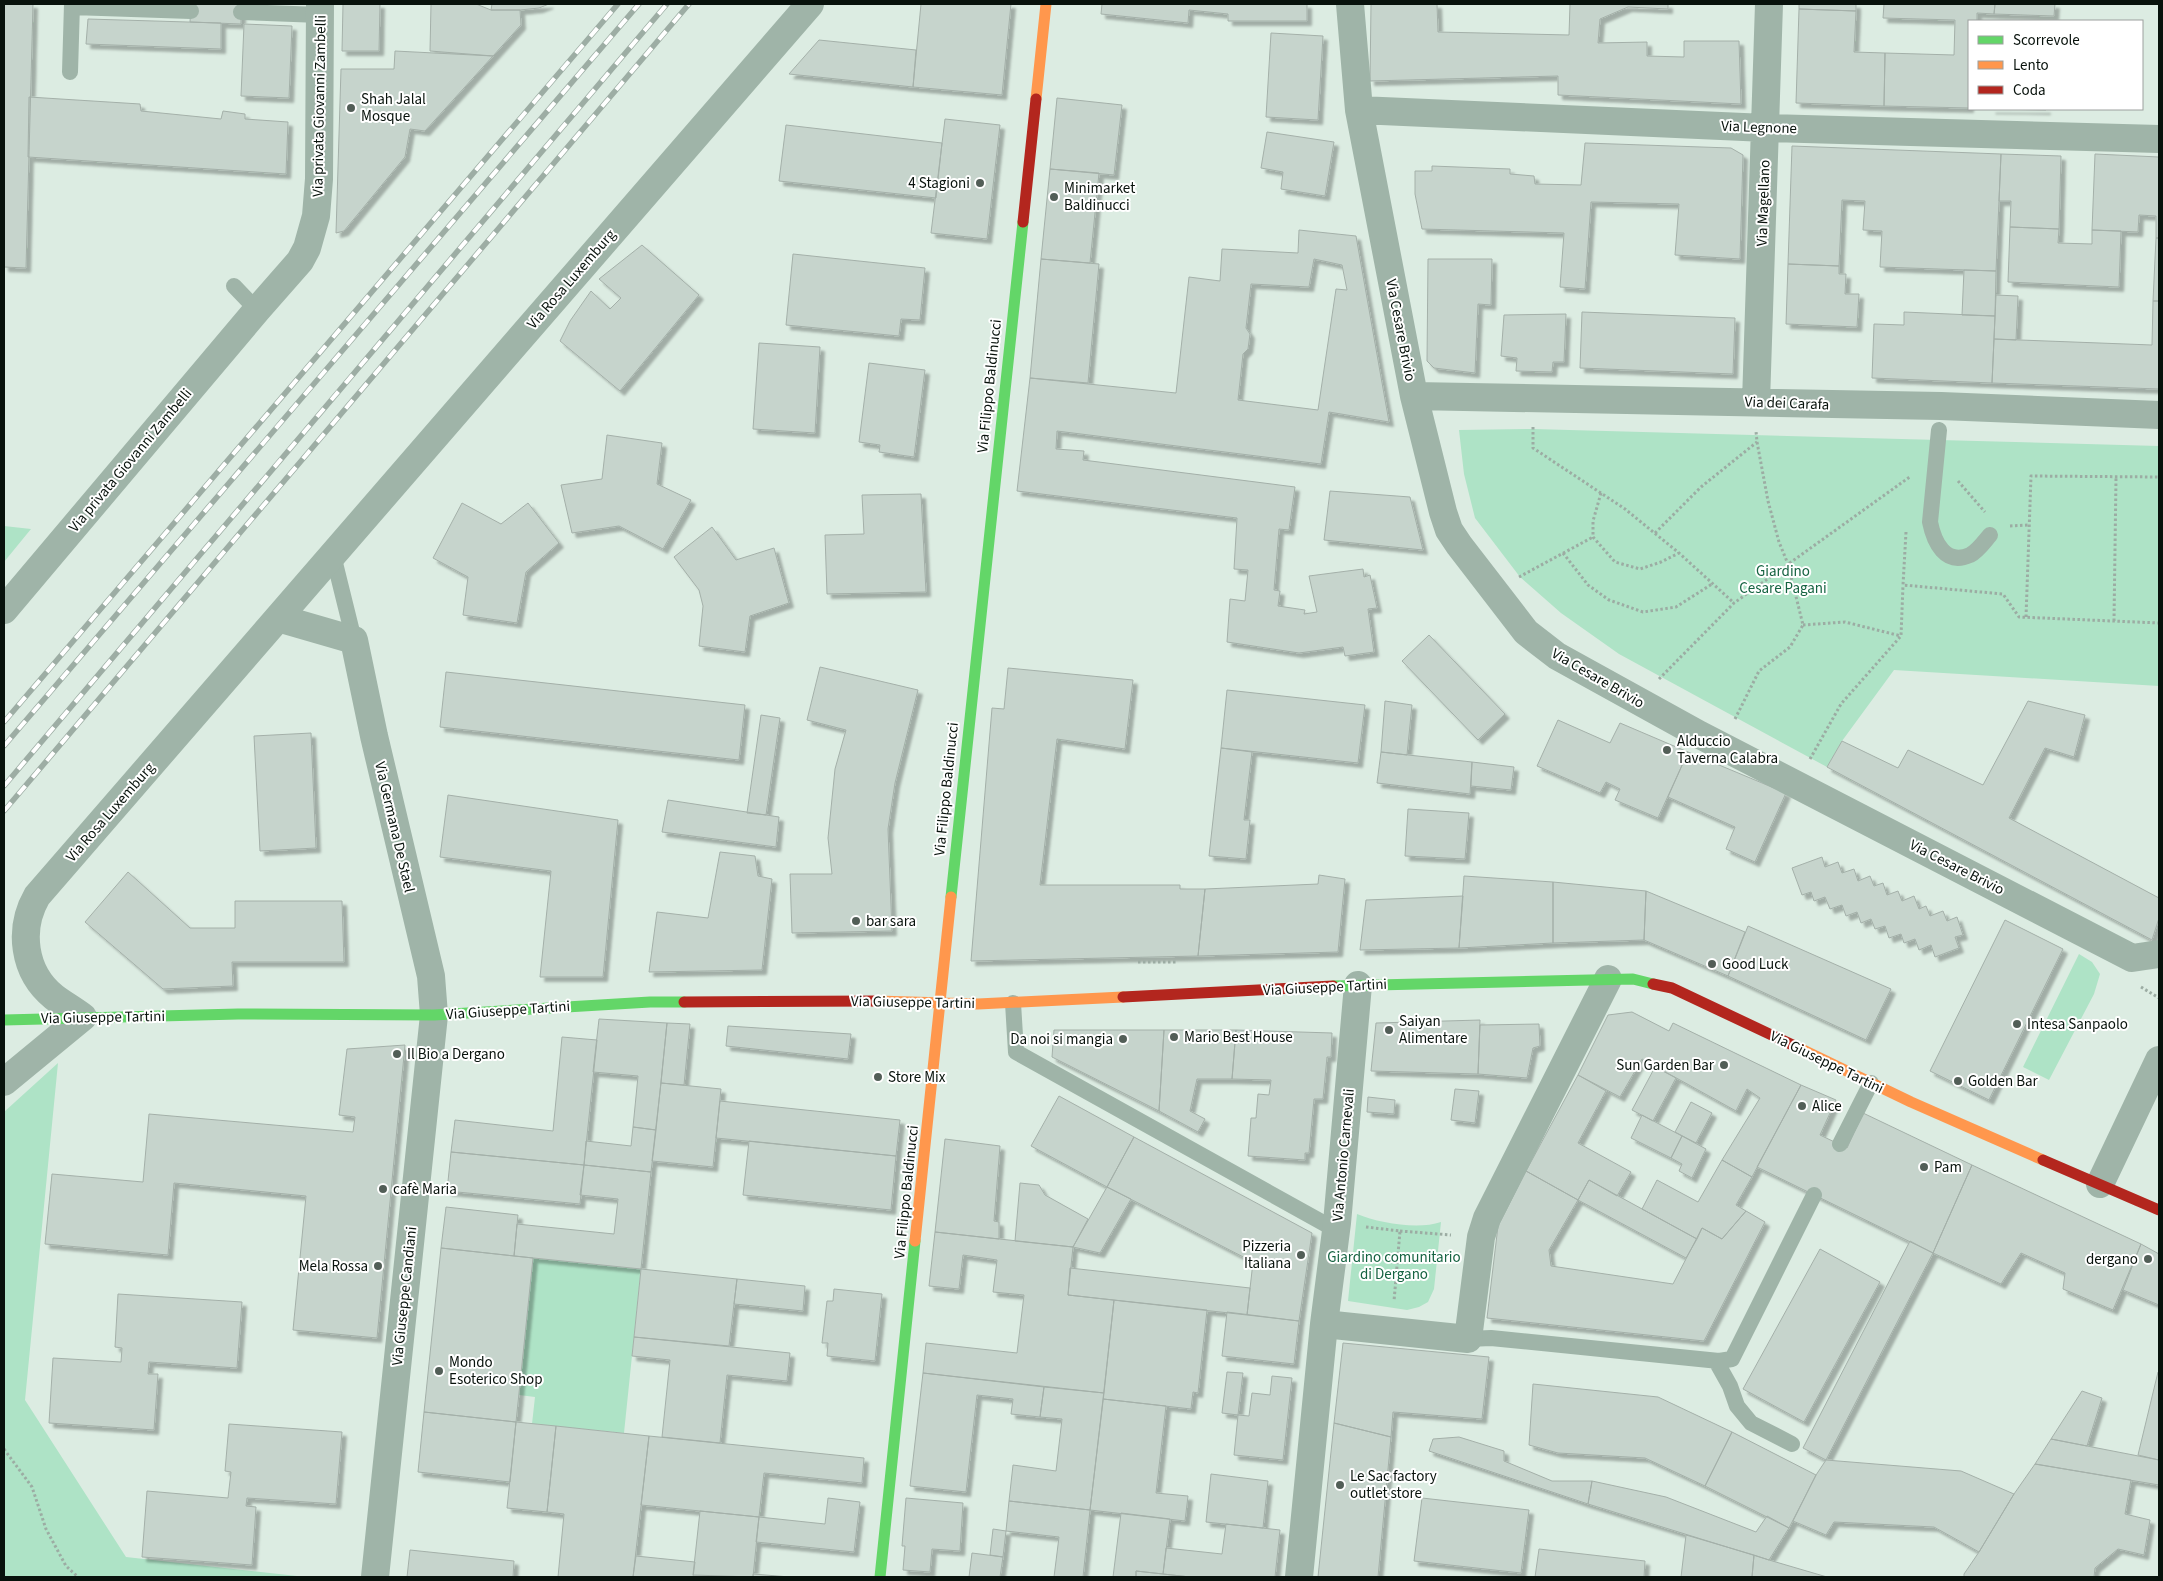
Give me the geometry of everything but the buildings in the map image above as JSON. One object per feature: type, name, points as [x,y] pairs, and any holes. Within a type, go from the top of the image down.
[{"type":"street","name":"Via Rosa Luxemburg","points":[[83,1017],[53,997],[41,983],[31,965],[26,950],[25,936],[28,915],[37,896],[810,4]]},
{"type":"street","name":"Via Filippo Baldinucci","points":[[880,1577],[941,1002],[976,647],[1046,4]]},
{"type":"street","name":"Via Cesare Brivio","points":[[1350,4],[1359,110],[1414,396],[1449,530],[1526,632],[1556,656],[1700,735],[2132,958],[2159,954]]},
{"type":"street","name":"Via Magellano","points":[[1756,414],[1769,4]]},
{"type":"street","name":"Via privata Giovanni Zambelli","points":[[4,610],[257,310],[300,262],[307,248],[316,216],[319,179],[320,10]]},
{"type":"street","name":"Via Legnone","points":[[1359,110],[1766,128],[2159,139]]},
{"type":"street","name":"Via dei Carafa","points":[[1414,396],[1756,414],[2159,415]]},
{"type":"street","points":[[278,618],[354,640]]},
{"type":"street","name":"Via Germana De Stael","points":[[354,640],[374,736],[431,976],[434,1015]]},
{"type":"street","name":"Via Giuseppe Tartini","points":[[4,1020],[238,1014],[434,1015],[650,1002],[1013,1002],[1358,985],[1633,979],[1672,988],[1871,1083],[2159,1210]]},
{"type":"street","points":[[1324,1324],[1468,1339],[1481,1237],[1486,1218],[1608,980]]},
{"type":"street","name":"Via Antonio Carnevali","points":[[1299,1577],[1324,1324],[1348,1228],[1358,985]]},
{"type":"street","name":"Via Giuseppe Candiani","points":[[375,1577],[434,1015]]},
{"type":"street","points":[[4,1082],[83,1017]]},
{"type":"street","points":[[2100,1184],[2159,1060]]},
{"type":"lane","points":[[70,72],[72,5],[172,7],[191,11]]},
{"type":"lane","points":[[241,12],[320,10]]},
{"type":"lane","points":[[234,286],[257,310]]},
{"type":"lane","points":[[1938,430],[1930,522],[1938,547],[1947,554],[1956,557],[1969,555],[1979,548],[1990,535]]},
{"type":"lane","points":[[333,555],[354,640]]},
{"type":"lane","points":[[1013,1002],[1016,1052],[1348,1228]]},
{"type":"lane","points":[[1840,1144],[1871,1083]]},
{"type":"lane","points":[[1468,1339],[1491,1338],[1716,1361],[1732,1359],[1814,1195]]},
{"type":"lane","points":[[1716,1361],[1730,1386],[1737,1406],[1751,1423],[1792,1444]]},
{"type":"path","points":[[1735,721],[1758,671],[1790,647],[1803,624],[1788,564],[1779,542],[1768,501],[1756,442],[1756,414]]},
{"type":"path","points":[[1534,421],[1533,448],[1601,493],[1655,533],[1734,603]]},
{"type":"path","points":[[1655,533],[1701,487],[1756,442]]},
{"type":"path","points":[[1657,681],[1734,603],[1909,478],[1936,454],[1989,516]]},
{"type":"path","points":[[2026,618],[2031,476],[2159,478]]},
{"type":"path","points":[[1909,478],[1909,488]]},
{"type":"path","points":[[2114,621],[2116,478]]},
{"type":"path","points":[[1601,493],[1592,520],[1594,537],[1615,562],[1640,568],[1661,562],[1679,553]]},
{"type":"path","points":[[2006,526],[2029,525]]},
{"type":"path","points":[[1809,762],[1841,704],[1901,636],[1906,527]]},
{"type":"path","points":[[1513,582],[1562,553],[1594,537]]},
{"type":"path","points":[[1562,553],[1588,585],[1609,600],[1643,612],[1676,607],[1712,584]]},
{"type":"path","points":[[1903,586],[2003,594],[2019,617],[2159,623]]},
{"type":"path","points":[[1803,624],[1846,622],[1901,636]]},
{"type":"path","points":[[1138,962],[1177,962]]},
{"type":"path","points":[[1348,1228],[1481,1237]]},
{"type":"path","points":[[1393,1302],[1400,1231]]},
{"type":"path","points":[[4,1449],[32,1487],[46,1529],[66,1566],[78,1577]]},
{"type":"green space","name":"Giardino Cesare Pagani","points":[[1533,429],[2159,446],[2159,686],[1894,670],[1842,741],[1827,767],[1619,654],[1561,613],[1520,577],[1475,518],[1464,474],[1459,430]]},
{"type":"green space","points":[[4,526],[31,529],[4,562]]},
{"type":"green space","points":[[2079,954],[2092,962],[2100,974],[2094,994],[2049,1080],[2023,1067]]},
{"type":"green space","points":[[58,1063],[25,1400],[126,1557],[306,1577],[4,1577],[4,1112]]},
{"type":"green space","name":"Giardino comunitario di Dergano","points":[[1357,1214],[1399,1224],[1421,1225],[1441,1222],[1434,1289],[1428,1302],[1407,1310],[1348,1301]]},
{"type":"green space","points":[[533,1258],[641,1269],[624,1433],[532,1424],[535,1397],[519,1395]]},
{"type":"railway","points":[[4,722],[618,4]]},
{"type":"railway","points":[[4,746],[639,4]]},
{"type":"railway","points":[[4,786],[667,4]]},
{"type":"railway","points":[[4,811],[689,4]]},
{"type":"traffic: fast","points":[[951,897],[1023,222]]},
{"type":"traffic: fast","points":[[1333,986],[1633,979],[1653,984]]},
{"type":"traffic: fast","points":[[4,1020],[238,1014],[434,1015],[650,1002],[684,1002]]},
{"type":"traffic: fast","points":[[880,1577],[915,1241]]},
{"type":"traffic: slow","points":[[1036,99],[1046,4]]},
{"type":"traffic: slow","points":[[915,1241],[951,897]]},
{"type":"traffic: slow","points":[[877,1001],[978,1004],[1123,997]]},
{"type":"traffic: slow","points":[[1799,1048],[1911,1102],[2043,1160]]},
{"type":"traffic: jam","points":[[1023,222],[1036,99]]},
{"type":"traffic: jam","points":[[1653,984],[1672,988],[1799,1048]]},
{"type":"traffic: jam","points":[[1123,997],[1333,986]]},
{"type":"traffic: jam","points":[[684,1002],[877,1001]]},
{"type":"traffic: jam","points":[[2043,1160],[2159,1210]]},
{"type":"place","name":"Shah Jalal Mosque","points":[[351,108]]},
{"type":"place","name":"4 Stagioni","points":[[980,183]]},
{"type":"place","name":"Minimarket Baldinucci","points":[[1054,197]]},
{"type":"place","name":"Alduccio Taverna Calabra","points":[[1667,750]]},
{"type":"place","name":"bar sara","points":[[856,921]]},
{"type":"place","name":"Good Luck","points":[[1712,964]]},
{"type":"place","name":"Intesa Sanpaolo","points":[[2017,1024]]},
{"type":"place","name":"Saiyan Alimentare","points":[[1389,1030]]},
{"type":"place","name":"Mario Best House","points":[[1174,1037]]},
{"type":"place","name":"Da noi si mangia","points":[[1123,1039]]},
{"type":"place","name":"Il Bio a Dergano","points":[[397,1054]]},
{"type":"place","name":"Sun Garden Bar","points":[[1724,1065]]},
{"type":"place","name":"Store Mix","points":[[878,1077]]},
{"type":"place","name":"Golden Bar","points":[[1958,1081]]},
{"type":"place","name":"Alice","points":[[1802,1106]]},
{"type":"place","name":"Pam","points":[[1924,1167]]},
{"type":"place","name":"cafè Maria","points":[[383,1189]]},
{"type":"place","name":"Pizzeria Italiana","points":[[1301,1255]]},
{"type":"place","name":"dergano","points":[[2148,1259]]},
{"type":"place","name":"Mela Rossa","points":[[378,1266]]},
{"type":"place","name":"Mondo Esoterico Shop","points":[[439,1371]]},
{"type":"place","name":"Le Sac factory outlet store","points":[[1340,1485]]}]
